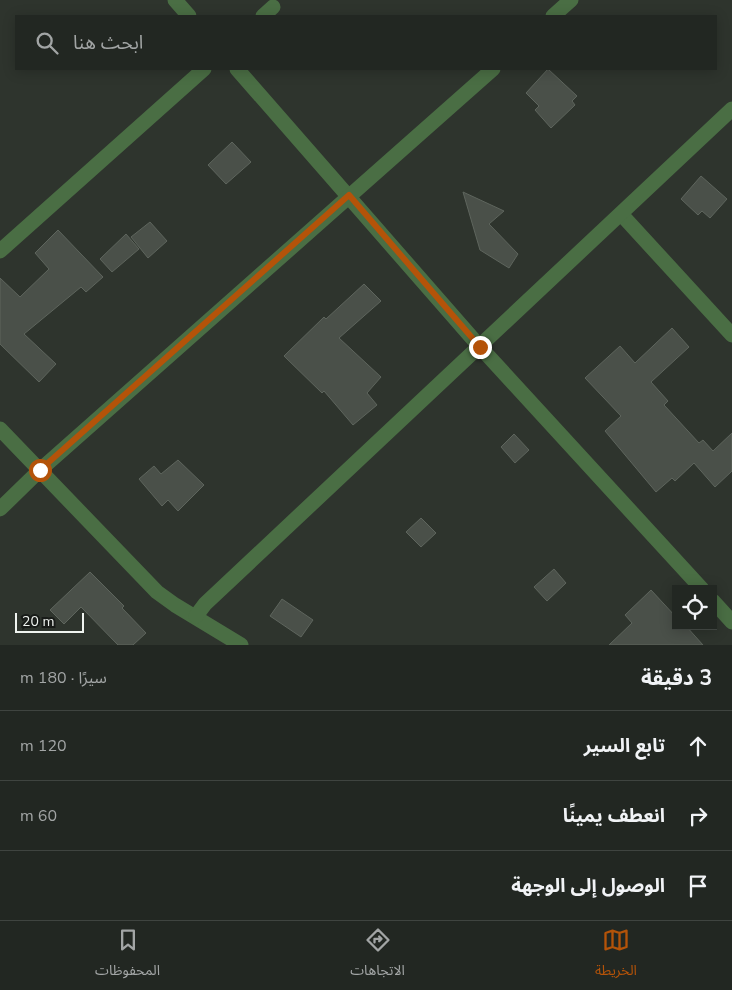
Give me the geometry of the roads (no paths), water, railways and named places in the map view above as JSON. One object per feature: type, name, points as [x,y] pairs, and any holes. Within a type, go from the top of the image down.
[{"type":"street","points":[[174,0],[189,15]]},
{"type":"street","points":[[554,15],[571,0]]},
{"type":"street","points":[[0,251],[203,70]]},
{"type":"street","points":[[238,70],[480,347],[698,585]]},
{"type":"street","points":[[0,509],[40,470],[492,70]]},
{"type":"street","points":[[196,616],[205,604],[732,109]]},
{"type":"street","points":[[621,214],[732,335]]},
{"type":"street","points":[[0,429],[157,592],[175,606],[196,616],[241,645]]},
{"type":"street","points":[[717,605],[732,622]]}]
